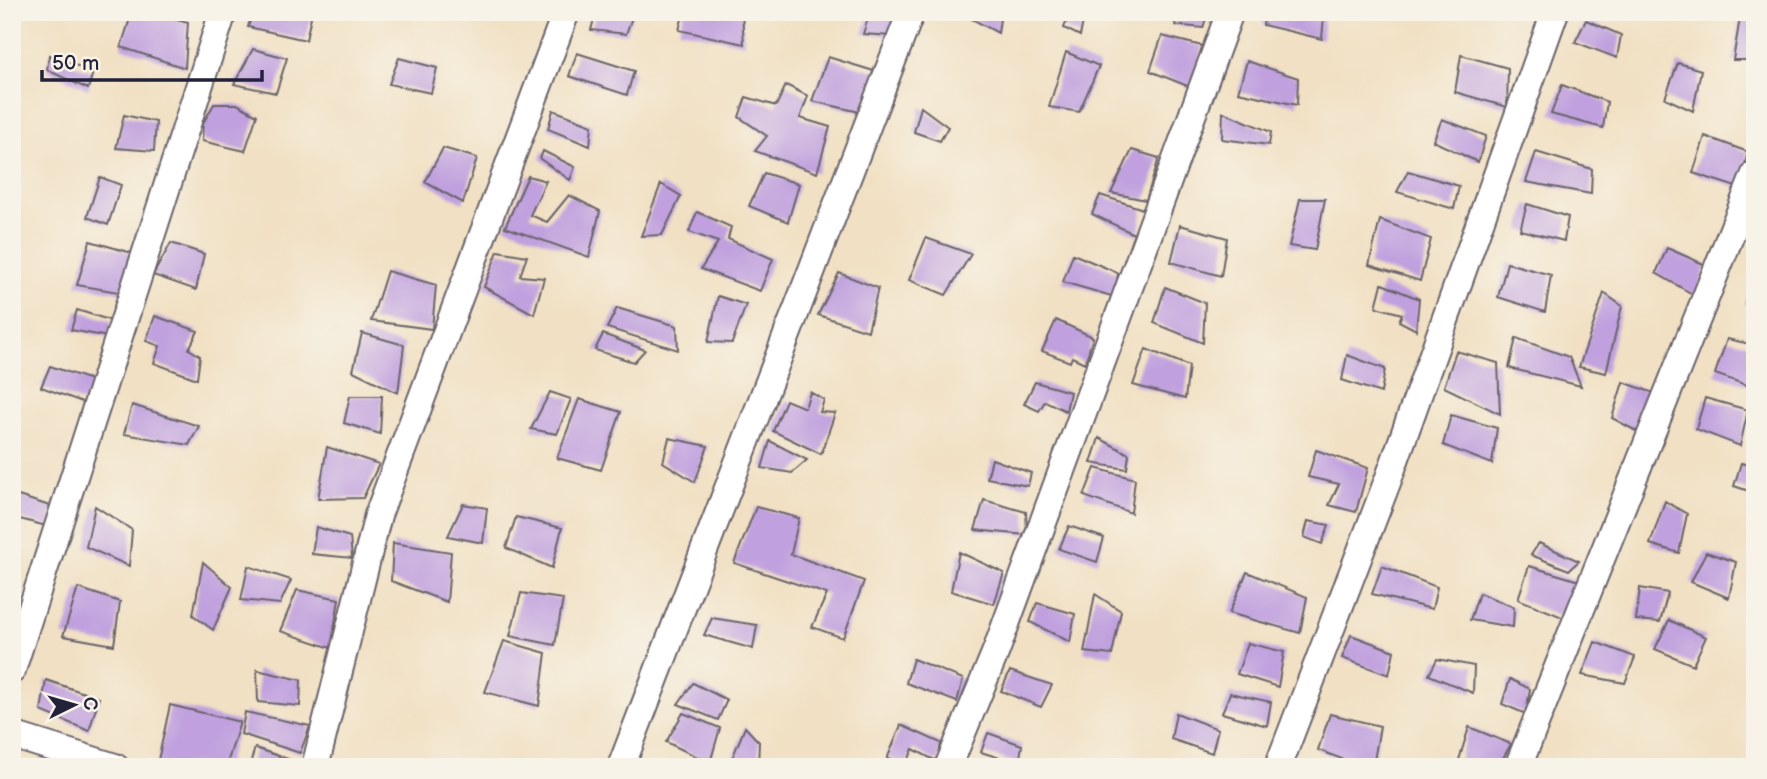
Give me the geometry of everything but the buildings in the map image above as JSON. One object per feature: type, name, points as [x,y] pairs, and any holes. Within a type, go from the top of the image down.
[{"type":"street","points":[[12,670],[223,12]]},
{"type":"street","points":[[315,767],[378,515],[566,12]]},
{"type":"street","points":[[621,767],[911,12]]},
{"type":"street","points":[[948,767],[996,651],[1230,12]]},
{"type":"street","points":[[1278,767],[1388,480],[1555,12]]},
{"type":"street","points":[[1518,767],[1755,174]]},
{"type":"street","points":[[12,735],[115,767]]}]
